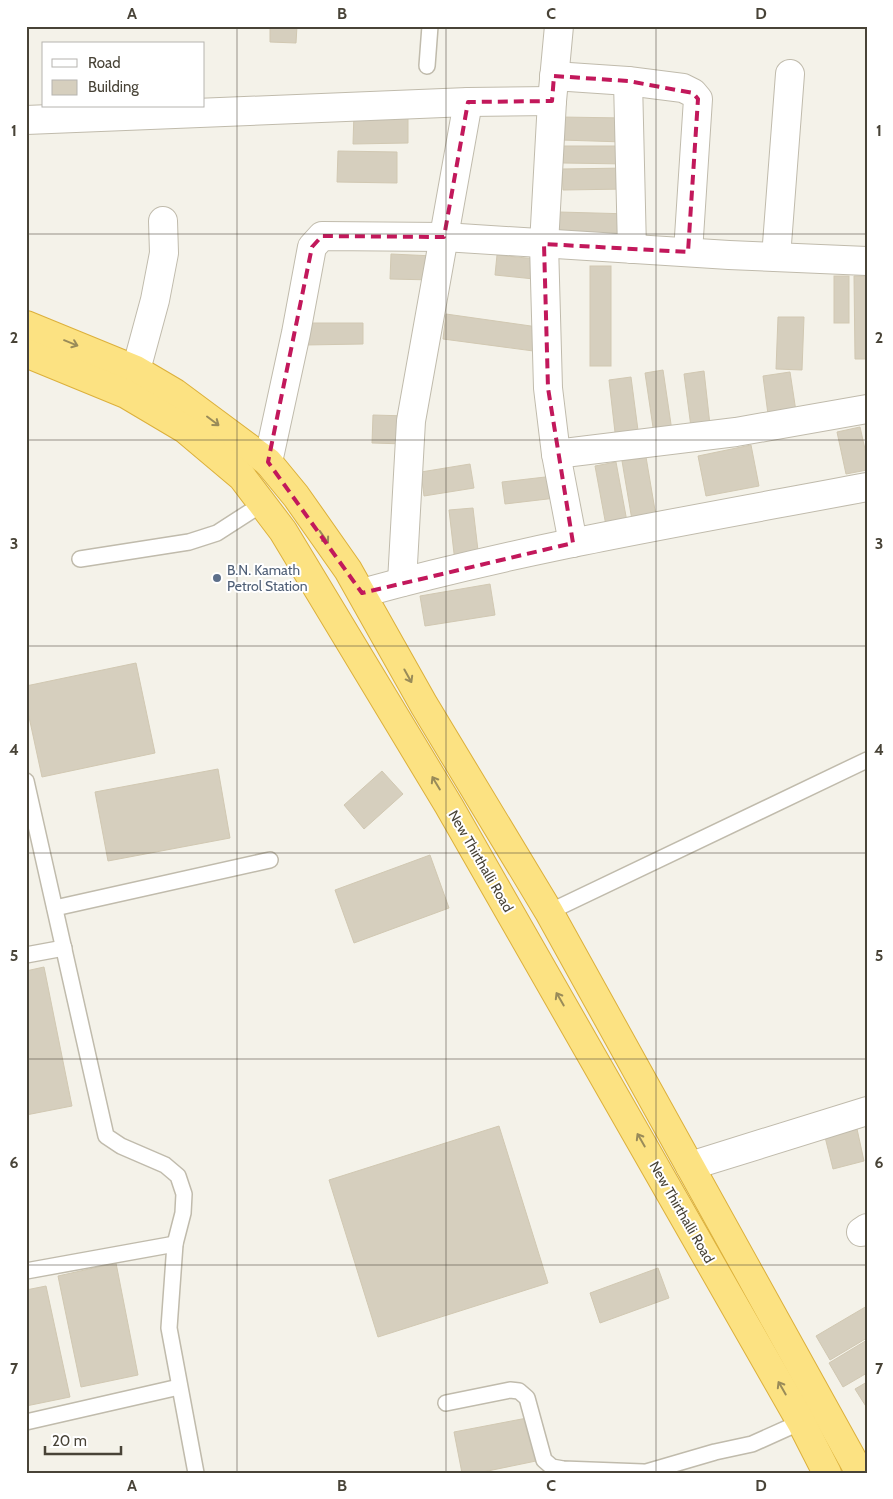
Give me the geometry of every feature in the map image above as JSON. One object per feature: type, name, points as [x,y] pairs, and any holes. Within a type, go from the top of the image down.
[{"type":"highway","points":[[26,324],[136,370],[175,393],[268,462],[296,496],[362,593],[424,705],[549,912],[860,1473]]},
{"type":"highway","name":"New Thirthalli Road","points":[[26,353],[126,394],[185,429],[242,477],[283,531],[459,823],[801,1422],[827,1473]]},
{"type":"highway","points":[[352,643],[380,626]]},
{"type":"street","points":[[559,26],[553,89],[544,244],[548,388],[556,454],[573,543]]},
{"type":"street","points":[[776,257],[790,74]]},
{"type":"street","points":[[628,81],[632,249]]},
{"type":"street","points":[[26,120],[468,102],[553,89],[628,81],[683,88],[693,93],[698,100],[688,252]]},
{"type":"street","points":[[402,582],[412,421],[468,102]]},
{"type":"street","points":[[136,370],[155,300],[164,253],[163,221]]},
{"type":"street","points":[[268,462],[296,333],[312,246],[322,236],[444,237],[867,261]]},
{"type":"street","points":[[556,454],[736,432],[867,410]]},
{"type":"street","points":[[362,593],[573,543],[867,487]]},
{"type":"street","points":[[690,1166],[867,1111]]},
{"type":"lane","points":[[427,66],[430,26]]},
{"type":"lane","points":[[80,559],[190,542],[217,533],[262,504]]},
{"type":"lane","points":[[549,912],[867,760]]},
{"type":"lane","points":[[26,781],[106,1136],[120,1146],[165,1165],[178,1176],[184,1194],[183,1213],[175,1244],[169,1328],[196,1473]]},
{"type":"lane","points":[[55,908],[270,860]]},
{"type":"lane","points":[[26,955],[64,948]]},
{"type":"lane","points":[[26,1271],[175,1244]]},
{"type":"lane","points":[[26,1422],[180,1387]]},
{"type":"lane","points":[[446,1403],[510,1390],[519,1391],[527,1398],[544,1460],[552,1467],[563,1469],[643,1472],[752,1444],[801,1422]]},
{"type":"highlighted area","points":[[554,76],[628,81],[693,93],[698,99],[688,252],[544,244],[548,388],[573,543],[362,593],[268,462],[312,247],[322,236],[444,237],[468,102],[552,101]]},
{"type":"building","points":[[270,26],[297,26],[296,43],[270,42]]},
{"type":"building","points":[[354,112],[408,112],[408,143],[353,144]]},
{"type":"building","points":[[561,117],[624,118],[624,142],[561,140]]},
{"type":"building","points":[[563,146],[627,146],[626,164],[563,163]]},
{"type":"building","points":[[338,151],[397,152],[397,183],[337,182]]},
{"type":"building","points":[[627,168],[627,189],[563,190],[562,169]]},
{"type":"building","points":[[559,212],[631,214],[630,240],[558,237]]},
{"type":"building","points":[[391,254],[434,256],[433,280],[390,279]]},
{"type":"building","points":[[497,255],[536,259],[534,279],[495,275]]},
{"type":"building","points":[[590,266],[611,266],[611,366],[590,366]]},
{"type":"building","points":[[834,276],[849,276],[849,323],[834,323]]},
{"type":"building","points":[[854,276],[867,276],[867,359],[855,359]]},
{"type":"building","points":[[446,314],[545,328],[541,352],[443,339]]},
{"type":"building","points":[[778,317],[804,317],[802,370],[776,369]]},
{"type":"building","points":[[305,323],[363,323],[363,344],[305,345]]},
{"type":"building","points":[[663,370],[672,431],[654,434],[645,373]]},
{"type":"building","points":[[704,371],[710,425],[691,427],[684,374]]},
{"type":"building","points":[[790,372],[797,418],[769,422],[763,376]]},
{"type":"building","points":[[631,377],[639,438],[616,441],[609,380]]},
{"type":"building","points":[[373,415],[408,416],[406,444],[372,443]]},
{"type":"building","points":[[860,427],[867,458],[867,470],[846,474],[837,432]]},
{"type":"building","points":[[751,445],[759,486],[706,496],[698,456]]},
{"type":"building","points":[[646,457],[657,522],[633,526],[622,461]]},
{"type":"building","points":[[616,462],[628,527],[607,531],[595,466]]},
{"type":"building","points":[[470,464],[474,488],[424,496],[421,472]]},
{"type":"building","points":[[554,476],[556,498],[505,504],[502,482]]},
{"type":"building","points":[[473,508],[479,559],[455,562],[449,510]]},
{"type":"building","points":[[490,584],[495,615],[425,626],[420,596]]},
{"type":"building","points":[[136,663],[155,753],[42,777],[26,703],[26,686]]},
{"type":"building","points":[[218,769],[230,838],[108,861],[95,792]]},
{"type":"building","points":[[382,771],[403,794],[364,829],[344,805]]},
{"type":"building","points":[[430,855],[449,908],[354,943],[335,890]]},
{"type":"building","points":[[44,967],[72,1106],[26,1115],[26,971]]},
{"type":"building","points":[[499,1126],[548,1283],[378,1337],[329,1180]]},
{"type":"building","points":[[857,1129],[864,1161],[833,1169],[825,1137]]},
{"type":"building","points":[[116,1263],[138,1375],[81,1387],[58,1276]]},
{"type":"building","points":[[658,1268],[669,1298],[600,1323],[590,1293]]},
{"type":"building","points":[[46,1286],[70,1397],[26,1406],[26,1290]]},
{"type":"building","points":[[867,1306],[867,1338],[830,1360],[816,1336]]},
{"type":"building","points":[[867,1340],[867,1373],[843,1387],[829,1363]]},
{"type":"building","points":[[867,1382],[867,1408],[855,1389]]},
{"type":"building","points":[[527,1418],[536,1461],[478,1473],[462,1473],[454,1432]]},
{"type":"place","name":"B.N. Kamath Petrol Station","points":[[217,578]]}]
